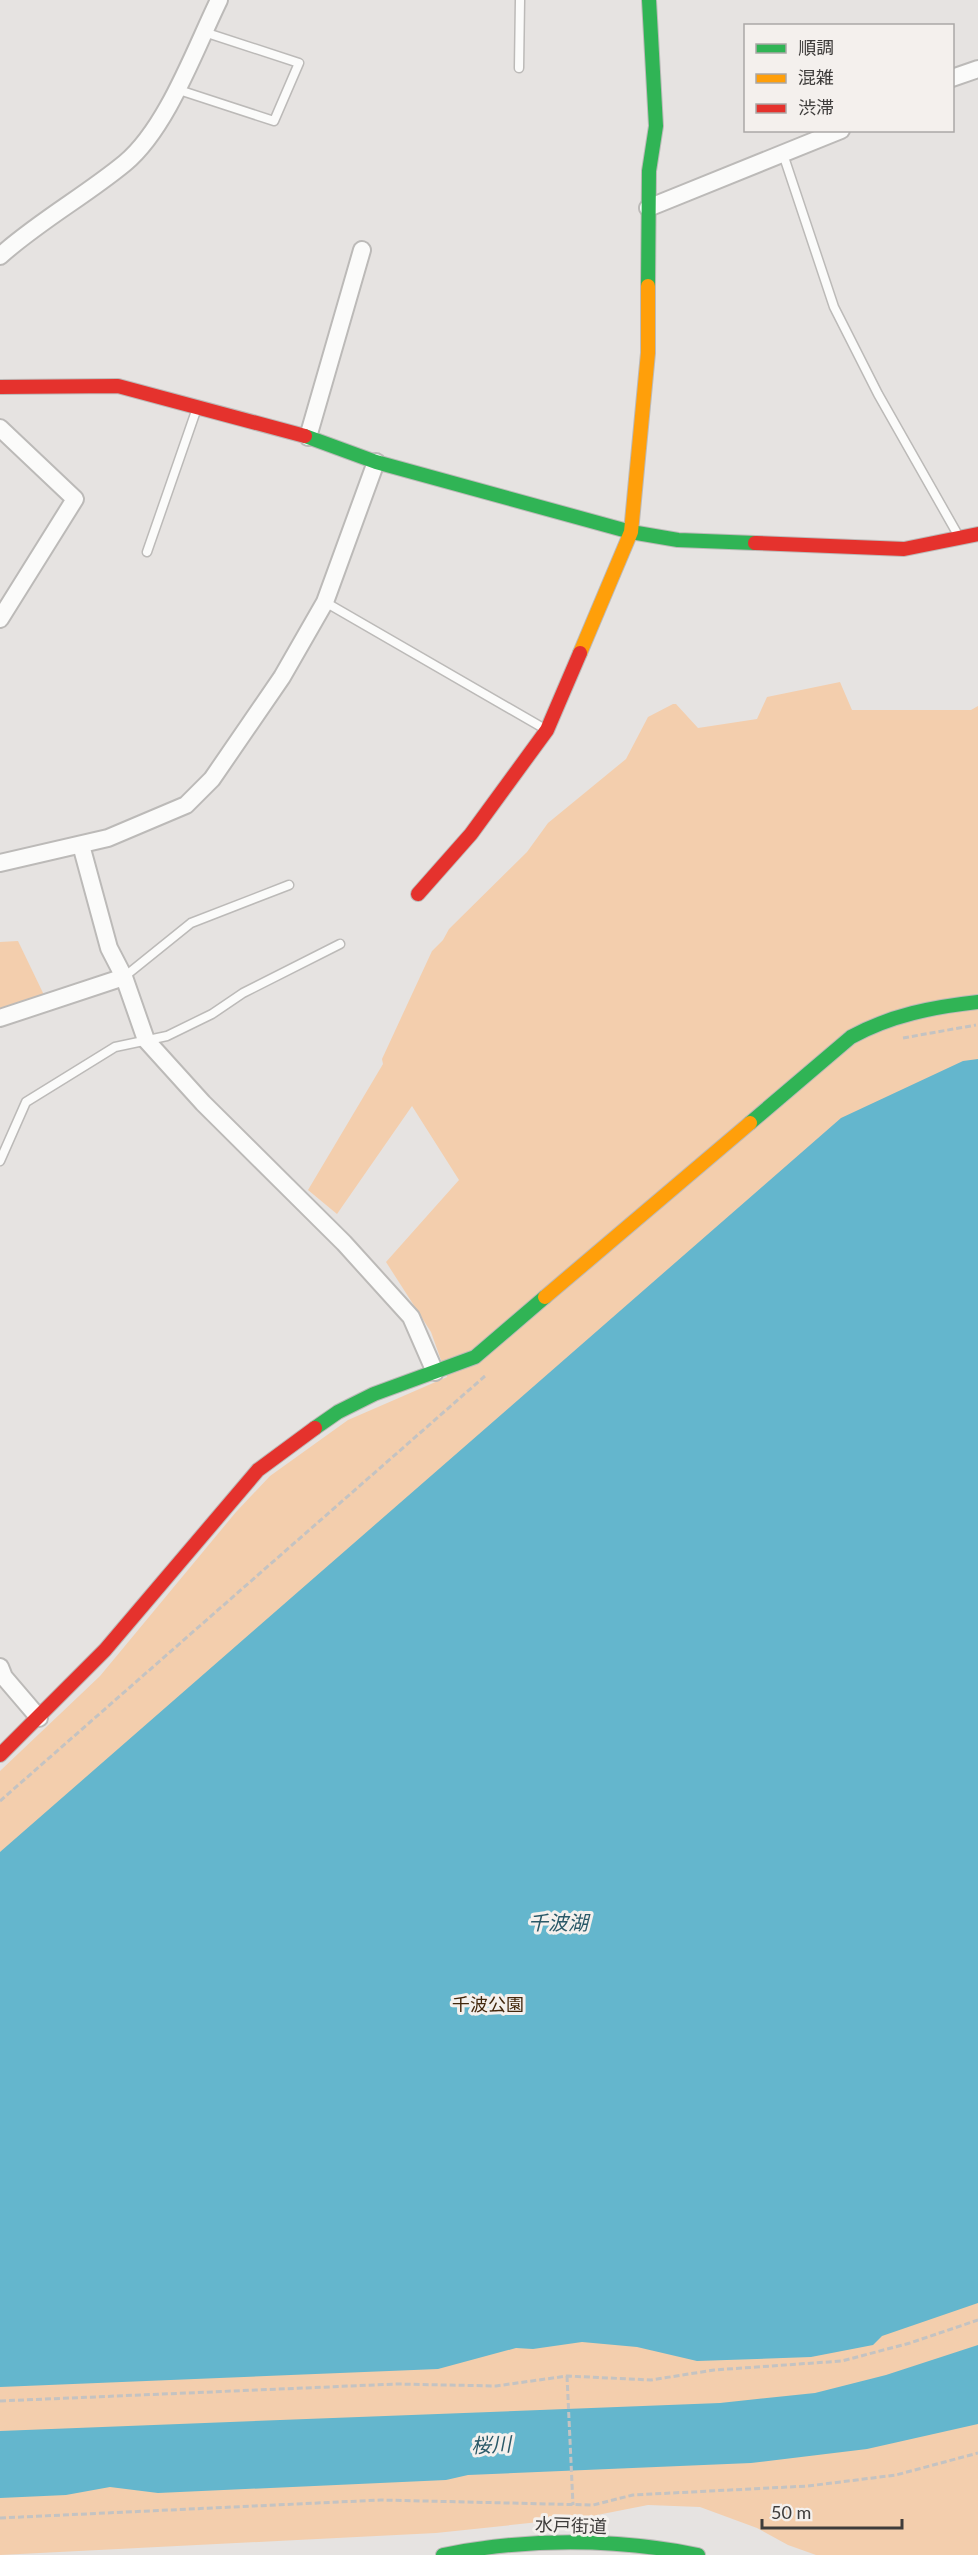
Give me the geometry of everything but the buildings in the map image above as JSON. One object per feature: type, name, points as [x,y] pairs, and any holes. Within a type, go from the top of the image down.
[{"type":"street","points":[[0,256],[29,230],[127,162],[160,121],[219,0]]},
{"type":"street","points":[[418,894],[471,834],[547,730],[632,532],[648,353],[649,171],[656,126],[649,0]]},
{"type":"street","points":[[954,77],[978,69]]},
{"type":"street","points":[[648,208],[836,132]]},
{"type":"street","points":[[308,437],[362,250]]},
{"type":"street","points":[[0,387],[118,386],[308,437],[376,462],[632,532],[678,540],[904,549],[923,547],[958,535],[978,534]]},
{"type":"street","points":[[0,428],[75,499],[0,619]]},
{"type":"street","points":[[0,864],[108,838],[186,805],[212,779],[282,677],[324,602],[376,462]]},
{"type":"street","points":[[81,845],[109,948],[123,977],[146,1040],[203,1103],[344,1243],[411,1317],[435,1372]]},
{"type":"street","points":[[0,1018],[123,977]]},
{"type":"street","points":[[0,1755],[105,1650],[258,1470],[338,1412],[374,1395],[475,1357],[851,1036],[870,1025],[894,1016],[978,1002]]},
{"type":"street","points":[[0,1666],[4,1677],[39,1718]]},
{"type":"street","name":"水戸街道","points":[[443,2555],[476,2547],[541,2541],[602,2543],[698,2555]]},
{"type":"lane","points":[[519,68],[520,0]]},
{"type":"lane","points":[[176,89],[274,121],[299,63],[203,32]]},
{"type":"lane","points":[[783,154],[834,307],[878,394],[958,535]]},
{"type":"lane","points":[[147,552],[197,407]]},
{"type":"lane","points":[[324,602],[547,730]]},
{"type":"lane","points":[[123,977],[191,923],[289,885]]},
{"type":"lane","points":[[0,1161],[26,1102],[115,1047],[167,1036],[212,1014],[243,993],[340,944]]},
{"type":"path","points":[[899,1039],[978,1024]]},
{"type":"path","points":[[0,1801],[493,1369]]},
{"type":"path","points":[[0,2401],[397,2384],[496,2386],[567,2376],[651,2380],[714,2370],[842,2361],[910,2343],[978,2320]]},
{"type":"path","points":[[567,2376],[573,2505]]},
{"type":"path","points":[[0,2518],[381,2500],[593,2505],[633,2495],[808,2486],[896,2475],[978,2453]]},
{"type":"green space","name":"千波湖","points":[[840,682],[852,710],[971,710],[978,706],[978,2555],[816,2555],[788,2545],[757,2528],[700,2507],[648,2505],[587,2517],[436,2533],[0,2555],[0,1771],[100,1676],[236,1512],[270,1476],[348,1420],[447,1377],[431,1332],[386,1262],[459,1180],[412,1106],[337,1214],[308,1190],[383,1064],[382,1059],[432,951],[443,940],[449,929],[527,852],[548,823],[626,759],[648,717],[676,704],[698,728],[757,719],[767,697]]},
{"type":"green space","points":[[18,941],[44,995],[0,1010],[0,942]]},
{"type":"water","name":"千波湖","points":[[978,1059],[978,2303],[882,2336],[873,2345],[811,2357],[697,2361],[637,2347],[582,2342],[533,2349],[516,2348],[438,2369],[0,2387],[0,1852],[841,1118],[963,1061]]},
{"type":"water","name":"桜川","points":[[978,2345],[978,2424],[867,2449],[751,2463],[468,2475],[446,2480],[158,2493],[110,2487],[66,2495],[0,2498],[0,2431],[720,2403],[815,2393],[886,2375]]},
{"type":"traffic: fast","points":[[648,286],[649,171],[656,126],[649,0]]},
{"type":"traffic: fast","points":[[305,436],[376,462],[631,532],[678,540],[755,543]]},
{"type":"traffic: fast","points":[[750,1123],[851,1037],[866,1029],[913,1013],[978,1002]]},
{"type":"traffic: fast","points":[[315,1428],[338,1412],[374,1394],[475,1357],[545,1297]]},
{"type":"traffic: fast","points":[[443,2555],[506,2545],[570,2542],[635,2545],[698,2555]]},
{"type":"traffic: slow","points":[[580,653],[631,532],[648,353],[648,286]]},
{"type":"traffic: slow","points":[[545,1297],[750,1123]]},
{"type":"traffic: jam","points":[[0,387],[118,386],[305,436]]},
{"type":"traffic: jam","points":[[755,543],[904,549],[978,534]]},
{"type":"traffic: jam","points":[[418,894],[471,834],[547,730],[580,653]]},
{"type":"traffic: jam","points":[[0,1755],[105,1650],[258,1470],[315,1428]]},
{"type":"park label","name":"千波公園","points":[[488,2004]]}]
